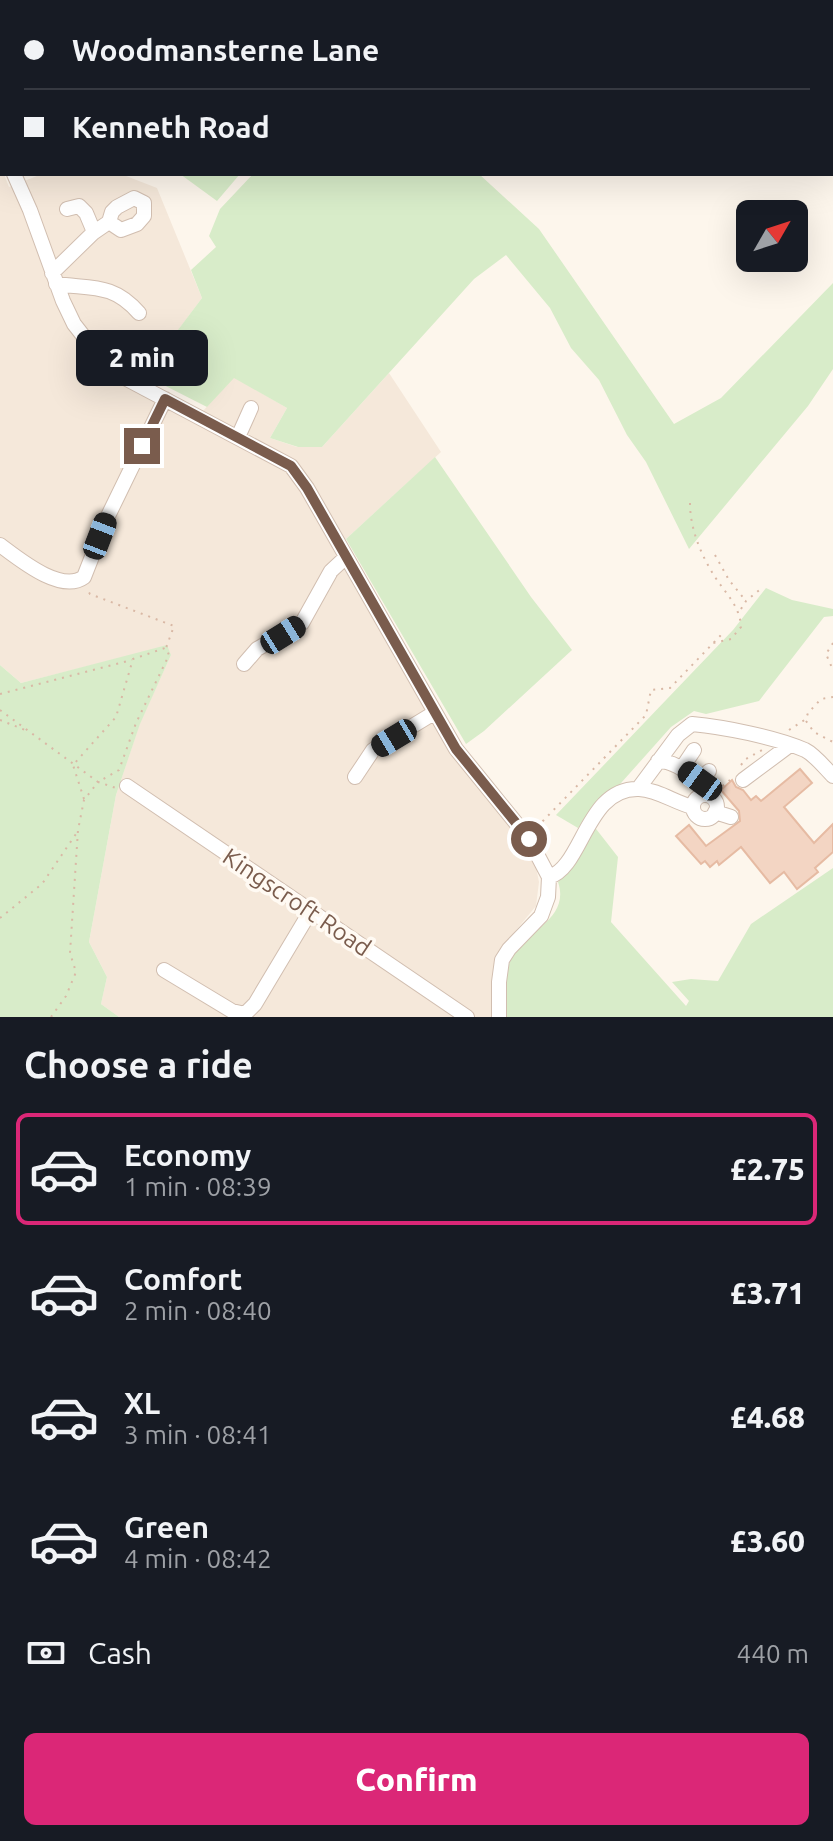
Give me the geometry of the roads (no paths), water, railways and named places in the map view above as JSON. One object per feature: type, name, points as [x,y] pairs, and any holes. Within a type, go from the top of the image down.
[{"type":"street","points":[[15,176],[54,279],[74,324],[85,340],[123,377],[291,466],[307,488],[456,749],[526,835],[549,877],[548,897],[541,916],[502,960],[499,1017]]},
{"type":"street","points":[[67,209],[79,206],[86,213],[94,232]]},
{"type":"street","points":[[54,279],[94,232],[109,222]]},
{"type":"street","points":[[54,279],[113,291],[125,298],[139,313]]},
{"type":"street","points":[[0,545],[58,581],[75,583],[84,577],[108,516],[165,399]]},
{"type":"street","points":[[238,437],[251,408]]},
{"type":"street","points":[[244,664],[257,649],[302,623],[331,571],[346,557]]},
{"type":"street","points":[[355,777],[373,750],[434,713]]},
{"type":"street","points":[[549,877],[558,874],[569,863],[585,829],[609,801],[638,789],[678,735],[692,724],[715,726],[808,751],[833,776]]},
{"type":"street","points":[[743,780],[783,743]]},
{"type":"street","points":[[682,768],[694,750]]},
{"type":"street","points":[[658,761],[682,768],[700,781],[709,771]]},
{"type":"street","name":"Kingscroft Road","points":[[127,786],[467,1017]]},
{"type":"street","points":[[638,789],[693,807],[698,797],[706,795],[715,801],[715,812],[731,817]]},
{"type":"street","points":[[164,970],[232,1011],[245,1014],[255,1004],[310,912]]}]
